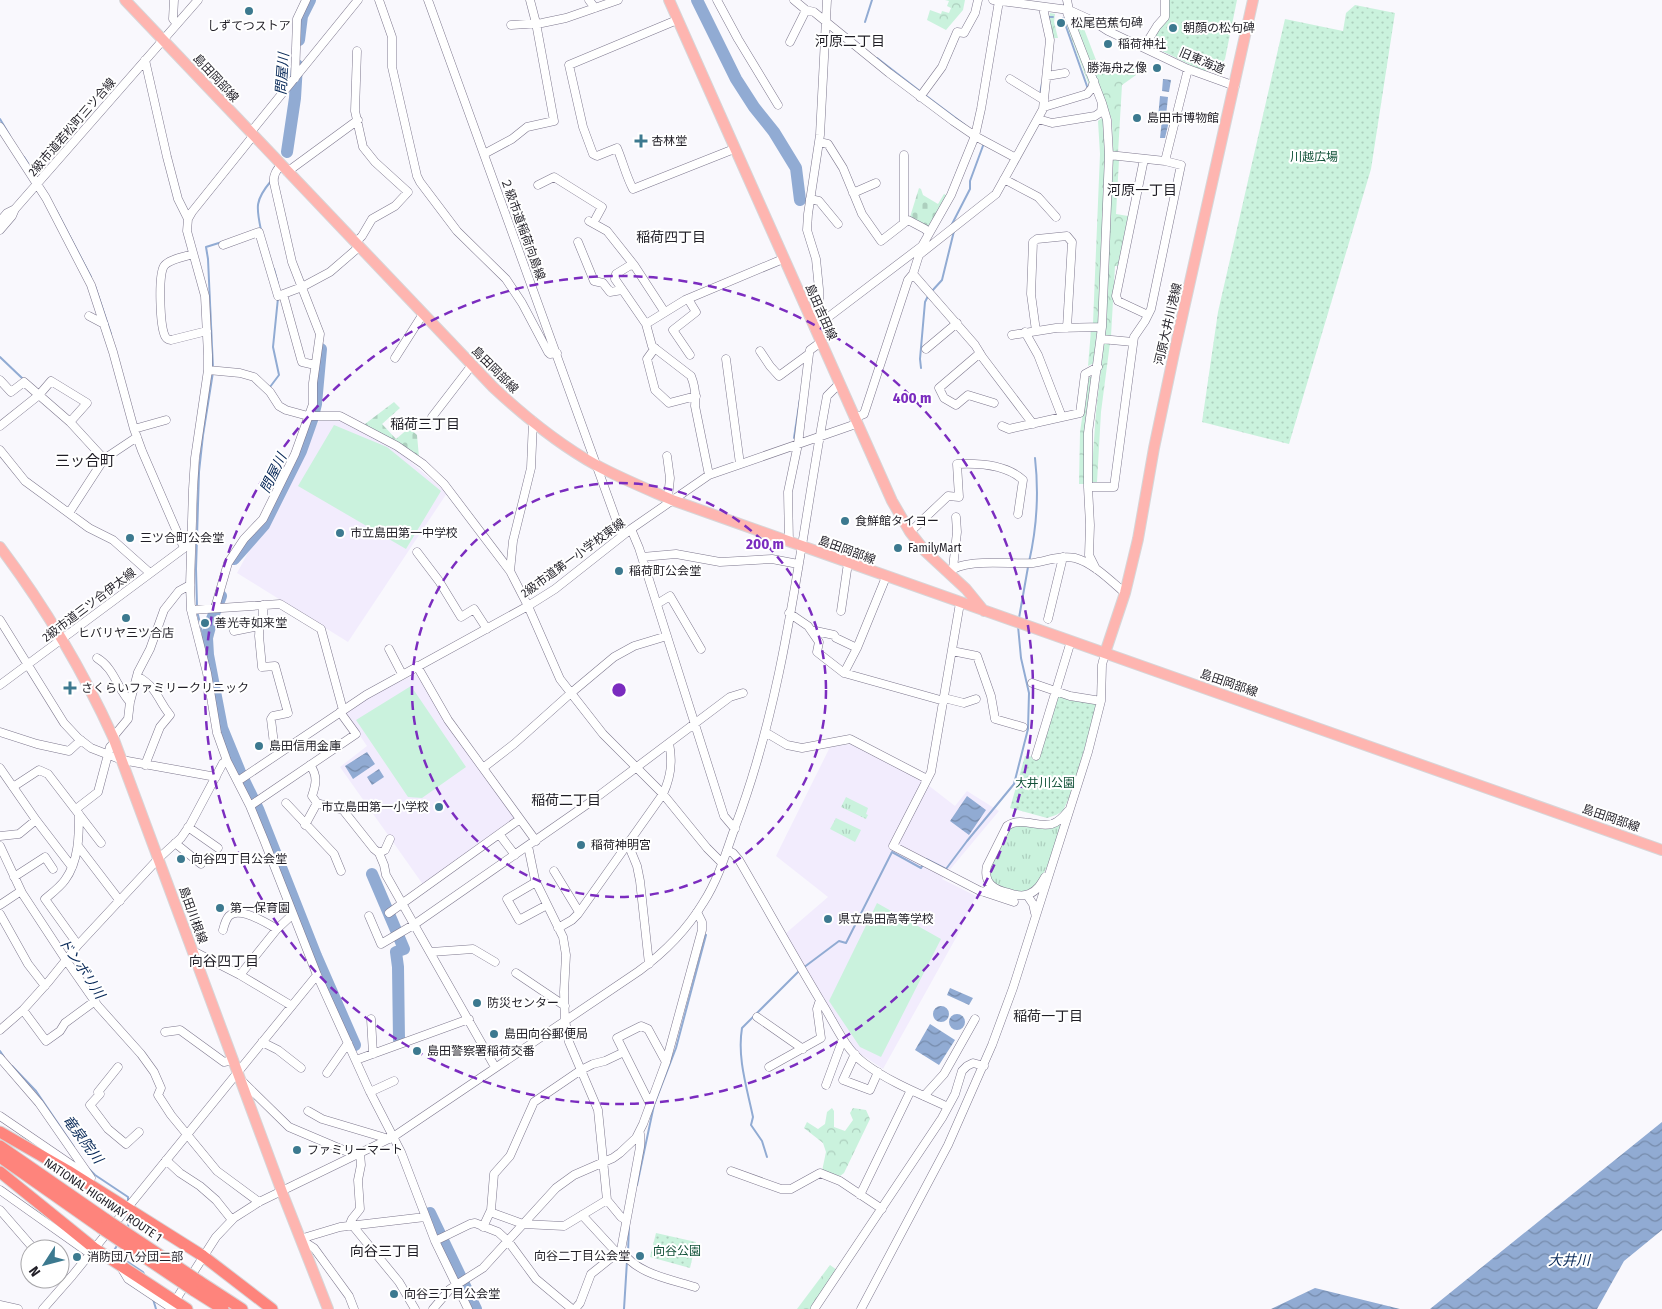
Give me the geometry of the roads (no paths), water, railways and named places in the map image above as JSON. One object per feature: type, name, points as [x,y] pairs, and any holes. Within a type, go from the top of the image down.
[{"type":"highway","points":[[0,1132],[68,1171],[203,1256],[272,1309]]},
{"type":"highway","name":"NATIONAL HIGHWAY ROUTE 1","points":[[0,1146],[104,1224]]},
{"type":"highway","name":"NATIONAL HIGHWAY ROUTE 1","points":[[0,1157],[196,1286],[223,1309]]},
{"type":"highway","points":[[0,1172],[92,1250],[117,1263],[174,1305],[187,1309]]},
{"type":"highway","name":"NATIONAL HIGHWAY ROUTE 1","points":[[196,1286],[242,1309]]},
{"type":"main road","name":"島田岡部線","points":[[125,0],[472,366],[511,404],[565,446],[597,465],[670,499],[800,546],[1662,850]]},
{"type":"main road","name":"島田吉田線","points":[[669,0],[883,484],[910,532],[924,551],[951,571],[984,611]]},
{"type":"main road","name":"河原大井川港線","points":[[1105,653],[1125,593],[1138,539],[1174,352],[1253,0]]},
{"type":"main road","name":"島田川根線","points":[[0,547],[63,638],[92,692],[114,740],[282,1192],[328,1309]]},
{"type":"main road","points":[[960,603],[966,594],[966,589]]},
{"type":"street","points":[[174,0],[173,19],[178,24]]},
{"type":"street","name":"2級市道若松町三ツ合線","points":[[0,230],[12,216],[15,208],[198,0]]},
{"type":"street","points":[[294,78],[297,20],[306,0]]},
{"type":"street","points":[[358,0],[294,78],[188,219],[187,231],[204,296],[208,370],[195,458],[187,545],[191,610],[207,673],[217,733],[227,761],[239,781],[250,806],[317,975],[391,1138],[401,1152],[434,1241],[468,1309]]},
{"type":"street","points":[[379,0],[392,37],[392,67],[420,182],[457,231],[506,280],[522,303],[548,352],[550,354],[557,353]]},
{"type":"street","name":"２級市道稲荷向島線","points":[[428,0],[622,536]]},
{"type":"street","points":[[484,154],[512,139],[527,128],[554,121],[530,0]]},
{"type":"street","points":[[589,0],[595,8]]},
{"type":"street","points":[[511,25],[566,18],[618,0]]},
{"type":"street","points":[[717,0],[778,105]]},
{"type":"street","points":[[794,0],[806,10],[814,12],[920,96],[975,136],[1016,158]]},
{"type":"street","points":[[809,316],[819,308],[816,259],[807,230],[819,142],[827,0]]},
{"type":"street","points":[[920,96],[942,67],[957,32],[964,33],[978,0]]},
{"type":"street","points":[[1067,0],[1068,10],[1107,120],[1109,154],[1102,327],[1088,433],[1089,555],[1096,569]]},
{"type":"street","points":[[1144,47],[1165,17],[1165,0]]},
{"type":"street","points":[[855,421],[864,414],[908,280],[913,274],[920,250],[951,195],[975,136],[981,109],[996,1]]},
{"type":"street","name":"旧東海道","points":[[996,1],[1068,10],[1188,69],[1235,86]]},
{"type":"street","points":[[814,328],[989,202],[996,194],[1038,119],[1044,103],[1050,40],[1043,8]]},
{"type":"street","points":[[790,42],[806,10]]},
{"type":"street","points":[[677,20],[569,65],[583,127],[593,154],[597,156],[616,148],[633,190],[734,149]]},
{"type":"street","points":[[223,245],[259,232],[278,296],[330,272],[357,245],[372,219],[395,206],[408,192],[363,147],[355,111],[357,51]]},
{"type":"street","points":[[145,60],[178,199],[188,219]]},
{"type":"street","points":[[1165,161],[1188,69]]},
{"type":"street","points":[[1046,76],[1065,73]]},
{"type":"street","points":[[1010,79],[1044,103],[1087,94],[1094,82]]},
{"type":"street","points":[[1038,119],[1052,123],[1095,116],[1101,112],[1102,103]]},
{"type":"street","points":[[215,608],[228,564],[244,539],[262,519],[294,454],[313,404],[313,384],[320,334],[292,262],[273,178],[276,172],[358,120]]},
{"type":"street","points":[[0,127],[36,184],[82,265],[91,285],[135,433],[187,545]]},
{"type":"street","points":[[819,142],[828,144],[843,168],[862,214],[881,241],[908,220],[929,233]]},
{"type":"street","points":[[1088,487],[1114,487],[1134,337],[1151,309],[1182,166],[1165,161],[1109,154]]},
{"type":"street","points":[[904,155],[904,223]]},
{"type":"street","points":[[1144,159],[1116,296],[1118,301],[1148,315]]},
{"type":"street","points":[[538,185],[554,177],[602,207],[593,219],[607,231],[634,266],[664,312]]},
{"type":"street","points":[[1004,179],[1038,197],[1056,217]]},
{"type":"street","points":[[853,193],[876,182]]},
{"type":"street","points":[[810,199],[819,201],[838,224]]},
{"type":"street","points":[[0,221],[6,213],[15,208]]},
{"type":"street","points":[[1036,331],[1031,294],[1033,242],[1037,239],[1067,236],[1072,242],[1066,328]]},
{"type":"street","points":[[578,242],[594,281],[603,283],[610,292],[622,290]]},
{"type":"street","points":[[193,254],[168,262],[164,266],[160,284],[161,317],[167,339],[171,340],[207,331]]},
{"type":"street","points":[[646,324],[688,299],[783,260]]},
{"type":"street","points":[[634,266],[629,266],[616,274],[615,279],[646,324],[652,346],[691,376],[709,475]]},
{"type":"street","points":[[913,274],[957,323],[1033,424]]},
{"type":"street","points":[[283,294],[300,359],[302,362],[315,365]]},
{"type":"street","points":[[688,299],[696,312],[673,330],[690,355]]},
{"type":"street","points":[[395,358],[423,314]]},
{"type":"street","points":[[89,316],[104,324]]},
{"type":"street","points":[[926,350],[957,323]]},
{"type":"street","points":[[1012,336],[1026,332],[1066,328],[1102,327]]},
{"type":"street","points":[[1026,332],[1038,355],[1062,417]]},
{"type":"street","points":[[1101,339],[1133,342]]},
{"type":"street","points":[[789,542],[788,492],[798,444],[809,354],[810,350],[821,342]]},
{"type":"street","points":[[655,348],[647,359],[655,390],[669,403],[696,396]]},
{"type":"street","points":[[760,351],[770,366],[780,376],[809,354]]},
{"type":"street","points":[[980,353],[939,388],[944,398],[956,405],[968,395],[994,403]]},
{"type":"street","points":[[726,359],[740,464]]},
{"type":"street","points":[[432,417],[472,366]]},
{"type":"street","points":[[1002,426],[1008,429],[1080,413],[1086,374],[1098,367]]},
{"type":"street","points":[[208,370],[240,373],[254,377],[270,392],[279,406],[286,410],[308,416],[340,416],[397,446],[423,464],[448,489],[510,571],[528,606],[557,674],[571,693],[603,734],[664,794],[707,848],[722,863]]},
{"type":"street","points":[[0,380],[11,392],[24,382],[70,422],[104,459]]},
{"type":"street","points":[[0,426],[39,395],[51,381],[87,403],[70,422]]},
{"type":"street","points":[[174,1305],[220,1230],[232,1220],[259,1202],[391,1138],[649,964],[676,940],[697,912],[713,885],[722,863],[757,763],[781,664],[827,396],[839,384]]},
{"type":"street","points":[[68,513],[104,459],[135,433],[166,420]]},
{"type":"street","points":[[510,571],[513,541],[531,468],[533,421]]},
{"type":"street","name":"2級市道第一小学校東線","points":[[239,781],[342,711],[402,674],[528,606],[555,589],[670,499],[709,475],[798,444],[855,421]]},
{"type":"street","points":[[0,450],[24,481],[89,528],[113,540],[150,573]]},
{"type":"street","points":[[667,456],[670,499]]},
{"type":"street","points":[[910,532],[948,496],[960,497],[957,464],[976,463],[1015,473],[1023,480],[1018,514]]},
{"type":"street","points":[[956,517],[957,532],[951,571],[974,564],[1024,564],[1063,557],[1077,558],[1096,569],[1125,593]]},
{"type":"street","points":[[631,529],[642,557],[724,816],[734,829]]},
{"type":"street","name":"2級市道三ツ合伊太線","points":[[0,685],[187,545]]},
{"type":"street","points":[[417,552],[439,581],[461,617],[474,609],[487,628]]},
{"type":"street","points":[[642,557],[676,554],[720,562],[772,559],[798,564]]},
{"type":"street","points":[[1048,619],[1063,557]]},
{"type":"street","points":[[841,612],[848,563]]},
{"type":"street","points":[[844,673],[857,648],[886,577]]},
{"type":"street","points":[[78,945],[45,900],[65,881],[72,866],[78,846],[78,811],[98,792],[110,747],[128,719],[130,702],[137,676],[150,649],[164,610],[179,591],[190,585]]},
{"type":"street","points":[[657,604],[670,596],[701,649]]},
{"type":"street","points":[[960,603],[931,772],[893,846],[980,891],[1014,902]]},
{"type":"street","points":[[191,610],[280,604],[321,629],[342,711],[356,734],[250,806]]},
{"type":"street","points":[[263,605],[263,621],[260,621],[262,667],[275,666],[288,713],[271,718],[274,744],[279,753]]},
{"type":"street","points":[[789,613],[811,630],[819,642],[817,652],[844,673],[964,703],[976,699]]},
{"type":"street","points":[[0,620],[64,723],[80,740],[91,748],[107,756],[122,760],[216,777]]},
{"type":"street","points":[[234,631],[260,626]]},
{"type":"street","points":[[811,630],[834,635],[836,638],[857,648]]},
{"type":"street","points":[[483,768],[514,744],[606,663],[624,651],[647,641],[667,636]]},
{"type":"street","points":[[1036,756],[1071,641]]},
{"type":"street","points":[[389,649],[402,674]]},
{"type":"street","points":[[952,651],[977,656],[991,696],[995,719],[1023,727]]},
{"type":"street","points":[[861,1309],[948,1145],[984,1066],[1013,988],[1088,752],[1101,700],[1102,664],[1105,653]]},
{"type":"street","points":[[97,658],[109,668],[122,694],[130,702]]},
{"type":"street","points":[[417,666],[448,720],[536,841]]},
{"type":"street","points":[[137,676],[149,683],[164,709],[170,715],[160,727],[145,764]]},
{"type":"street","points":[[1032,683],[1070,696],[1101,700]]},
{"type":"street","points":[[369,916],[381,944],[415,924],[536,841],[730,697],[743,692]]},
{"type":"street","points":[[0,732],[37,744],[69,751],[80,740]]},
{"type":"street","points":[[765,732],[787,745],[802,748],[850,739],[927,779]]},
{"type":"street","points":[[558,928],[572,920],[579,912],[664,794],[671,771],[672,757],[669,743]]},
{"type":"street","points":[[0,1030],[23,1010],[78,945],[175,843],[188,827],[223,763],[227,761]]},
{"type":"street","points":[[310,764],[315,772],[316,784],[312,796],[317,803],[343,810],[379,853],[386,875],[495,1067]]},
{"type":"street","points":[[0,768],[36,820],[72,866]]},
{"type":"street","points":[[13,787],[39,770],[48,774],[101,842]]},
{"type":"street","points":[[286,803],[334,854],[341,871]]},
{"type":"street","points":[[306,825],[317,803]]},
{"type":"street","points":[[1059,842],[1040,885],[1027,895],[997,891],[991,887],[987,879],[986,866],[1007,826],[1019,821],[1052,824],[1061,819],[1070,810]]},
{"type":"street","points":[[389,913],[404,904],[520,818]]},
{"type":"street","points":[[0,836],[19,834],[36,820]]},
{"type":"street","points":[[188,827],[218,848]]},
{"type":"street","points":[[498,834],[515,855]]},
{"type":"street","points":[[379,853],[385,850],[390,839]]},
{"type":"street","points":[[175,843],[201,864]]},
{"type":"street","points":[[628,844],[637,866],[640,881],[649,964]]},
{"type":"street","points":[[0,846],[21,891],[66,960],[95,1001],[141,1054],[154,1072],[161,1088],[158,1095],[171,1114],[217,1172],[259,1202]]},
{"type":"street","points":[[78,846],[120,901]]},
{"type":"street","points":[[528,846],[536,882],[563,937],[566,955],[565,1020],[569,1042],[598,1110],[607,1200],[621,1217],[626,1220]]},
{"type":"street","points":[[727,850],[733,853],[739,860],[804,974],[854,1054],[878,1072],[948,1107]]},
{"type":"street","points":[[14,877],[45,857],[53,869]]},
{"type":"street","points":[[554,871],[579,912]]},
{"type":"street","points":[[536,882],[507,899],[519,920],[547,905]]},
{"type":"street","points":[[984,892],[991,887]]},
{"type":"street","points":[[0,905],[21,891]]},
{"type":"street","points":[[1027,895],[1035,909],[1035,920]]},
{"type":"street","points":[[223,930],[229,916],[235,912],[253,916],[277,929]]},
{"type":"street","points":[[433,1309],[456,1285],[483,1268],[565,1180],[620,1153],[636,1138],[666,1062],[702,930],[702,922],[697,912]]},
{"type":"street","points":[[0,914],[28,964],[45,986]]},
{"type":"street","points":[[240,975],[277,929],[293,914]]},
{"type":"street","points":[[431,952],[473,949],[495,962]]},
{"type":"street","points":[[193,951],[240,975],[292,1006]]},
{"type":"street","points":[[516,973],[565,1006]]},
{"type":"street","points":[[70,1277],[187,1134],[239,1076],[262,1042],[317,975]]},
{"type":"street","points":[[769,1067],[821,1038],[817,1009],[820,1000]]},
{"type":"street","points":[[23,1010],[46,1041],[60,1030],[65,1023],[95,1001]]},
{"type":"street","points":[[758,1017],[803,1048]]},
{"type":"street","points":[[371,1019],[373,1054]]},
{"type":"street","points":[[924,1096],[944,1074],[975,1019]]},
{"type":"street","points":[[356,1060],[469,1020]]},
{"type":"street","points":[[650,1104],[617,1038],[641,1026],[648,1029],[666,1062]]},
{"type":"street","points":[[165,1032],[180,1030],[224,1062],[233,1060]]},
{"type":"street","points":[[826,1085],[843,1038]]},
{"type":"street","points":[[262,1042],[278,1050],[300,1068]]},
{"type":"street","points":[[327,1073],[348,1043]]},
{"type":"street","points":[[483,1227],[490,1212],[494,1174],[510,1156],[534,1102],[582,1070],[624,1052]]},
{"type":"street","points":[[854,1054],[843,1080],[870,1090],[878,1072]]},
{"type":"street","points":[[0,1058],[39,1103],[98,1190]]},
{"type":"street","points":[[815,1308],[922,1150],[948,1107],[962,1071],[973,1063],[984,1066]]},
{"type":"street","points":[[118,1067],[90,1105],[108,1130],[126,1144],[139,1132]]},
{"type":"street","points":[[239,1076],[289,1127],[358,1154]]},
{"type":"street","points":[[370,1092],[394,1081]]},
{"type":"street","points":[[860,1195],[911,1090]]},
{"type":"street","points":[[308,1111],[322,1119],[391,1138]]},
{"type":"street","points":[[0,1116],[91,1178]]},
{"type":"street","points":[[623,1254],[626,1220],[640,1147],[640,1131]]},
{"type":"street","points":[[358,1154],[361,1165],[358,1180],[360,1209],[352,1218],[351,1226],[399,1282],[416,1309]]},
{"type":"street","points":[[166,1160],[216,1200],[232,1220]]},
{"type":"street","points":[[731,1171],[781,1189],[791,1189],[820,1173],[840,1181],[882,1209]]},
{"type":"street","points":[[0,1190],[92,1250]]},
{"type":"street","points":[[490,1212],[523,1224],[564,1226],[607,1200]]},
{"type":"street","points":[[0,1211],[25,1239]]},
{"type":"street","points":[[582,1215],[623,1254],[645,1271],[695,1287]]},
{"type":"street","points":[[300,1239],[340,1227],[425,1217]]},
{"type":"street","points":[[434,1241],[470,1224],[498,1232],[508,1241],[536,1279],[573,1309],[580,1303],[591,1274],[623,1254]]},
{"type":"street","points":[[300,1239],[314,1248],[349,1296],[354,1309]]},
{"type":"street","points":[[43,1309],[60,1289]]},
{"type":"street","points":[[0,1304],[18,1309]]},
{"type":"water","points":[[1163,79],[1171,80],[1169,92],[1162,91]]},
{"type":"water","points":[[1160,96],[1168,97],[1166,116],[1170,117],[1165,138],[1160,138],[1162,119],[1158,118]]},
{"type":"water","points":[[367,752],[375,764],[353,779],[345,766]]},
{"type":"water","points":[[379,769],[384,777],[372,785],[367,777]]},
{"type":"water","points":[[967,796],[986,810],[969,835],[950,821]]},
{"type":"water","points":[[950,988],[973,998],[969,1005],[947,995]]},
{"type":"water","points":[[941,1006],[949,1014],[941,1022],[933,1014]]},
{"type":"water","points":[[957,1014],[965,1022],[957,1030],[949,1022]]},
{"type":"water","points":[[930,1024],[955,1040],[939,1065],[915,1050]]},
{"type":"water","name":"大井川","points":[[1662,1122],[1662,1230],[1624,1261],[1597,1309],[1430,1309]]},
{"type":"water","points":[[1315,1288],[1400,1309],[1271,1309]]},
{"type":"waterway","name":"問屋川","points":[[299,40],[302,16],[310,0]]},
{"type":"waterway","points":[[697,0],[736,79],[754,107],[774,132],[796,168],[800,200]]},
{"type":"waterway","points":[[865,22],[872,0]]},
{"type":"waterway","points":[[1063,18],[1088,89]]},
{"type":"waterway","points":[[877,58],[921,92]]},
{"type":"waterway","name":"問屋川","points":[[287,152],[295,98],[297,65]]},
{"type":"waterway","points":[[1040,95],[1042,83]]},
{"type":"waterway","points":[[925,95],[965,125]]},
{"type":"waterway","points":[[0,119],[10,136]]},
{"type":"waterway","points":[[951,226],[970,189],[970,181],[984,143]]},
{"type":"waterway","points":[[24,157],[36,176]]},
{"type":"waterway","points":[[260,230],[258,215],[259,199],[271,181]]},
{"type":"waterway","points":[[56,210],[91,277]]},
{"type":"waterway","points":[[932,291],[942,280],[954,231]]},
{"type":"waterway","points":[[213,368],[206,247],[222,242]]},
{"type":"waterway","points":[[274,269],[278,284]]},
{"type":"waterway","points":[[95,286],[111,334]]},
{"type":"waterway","points":[[921,368],[920,359],[925,302],[929,294]]},
{"type":"waterway","points":[[270,387],[279,375],[273,347],[278,298]]},
{"type":"waterway","name":"問屋川","points":[[234,559],[264,525],[301,451],[316,404],[321,349]]},
{"type":"waterway","points":[[0,357],[22,378]]},
{"type":"waterway","points":[[197,606],[196,569],[199,472],[213,372]]},
{"type":"waterway","points":[[794,438],[800,399]]},
{"type":"waterway","points":[[1029,562],[1036,510],[1035,458]]},
{"type":"waterway","points":[[1019,618],[1028,567]]},
{"type":"waterway","points":[[221,596],[207,638],[208,655],[222,728],[258,809],[316,956],[355,1045]]},
{"type":"waterway","points":[[197,611],[208,655]]},
{"type":"waterway","points":[[926,859],[946,869],[1014,784],[1028,729],[1029,693],[1021,658],[1018,626]]},
{"type":"waterway","points":[[803,968],[839,941],[846,943],[892,852],[921,868],[924,863]]},
{"type":"waterway","points":[[372,874],[404,949],[396,952],[399,1040]]},
{"type":"waterway","points":[[637,1185],[654,1105],[676,1048],[706,935]]},
{"type":"waterway","points":[[767,1157],[762,1141],[751,1125],[753,1117],[742,1062],[742,1028],[799,971]]},
{"type":"waterway","name":"竜泉院川","points":[[0,1051],[4,1057]]},
{"type":"waterway","name":"竜泉院川","points":[[12,1066],[36,1091],[74,1147]]},
{"type":"waterway","name":"竜泉院川","points":[[88,1168],[95,1175],[128,1197],[128,1202]]},
{"type":"waterway","points":[[430,1213],[476,1309]]},
{"type":"waterway","name":"竜泉院川","points":[[128,1230],[129,1215]]},
{"type":"waterway","points":[[628,1254],[629,1224]]},
{"type":"waterway","name":"竜泉院川","points":[[118,1244],[113,1252],[143,1272],[145,1276]]},
{"type":"waterway","points":[[624,1309],[627,1261]]},
{"type":"waterway","name":"竜泉院川","points":[[153,1299],[156,1309]]},
{"type":"place","name":"しずてつストア","points":[[249,11]]},
{"type":"place","name":"松尾芭蕉句碑","points":[[1061,23]]},
{"type":"place","name":"朝顔の松句碑","points":[[1173,28]]},
{"type":"place","name":"稲荷神社","points":[[1108,44]]},
{"type":"place","name":"勝海舟之像","points":[[1157,68]]},
{"type":"place","name":"島田市博物館","points":[[1137,118]]},
{"type":"place","name":"杏林堂","points":[[641,141]]},
{"type":"place","name":"食鮮館タイヨー","points":[[845,521]]},
{"type":"place","name":"市立島田第一中学校","points":[[340,533]]},
{"type":"place","name":"三ツ合町公会堂","points":[[130,538]]},
{"type":"place","name":"FamilyMart","points":[[898,548]]},
{"type":"place","name":"稲荷町公会堂","points":[[619,571]]},
{"type":"place","name":"ヒバリヤ三ツ合店","points":[[126,618]]},
{"type":"place","name":"善光寺如来堂","points":[[205,623]]},
{"type":"place","name":"さくらいファミリークリニック","points":[[70,688]]},
{"type":"place","name":"島田信用金庫","points":[[259,746]]},
{"type":"place","name":"市立島田第一小学校","points":[[439,807]]},
{"type":"place","name":"稲荷神明宮","points":[[581,845]]},
{"type":"place","name":"向谷四丁目公会堂","points":[[181,859]]},
{"type":"place","name":"第一保育園","points":[[220,908]]},
{"type":"place","name":"県立島田高等学校","points":[[828,919]]},
{"type":"place","name":"防災センター","points":[[477,1003]]},
{"type":"place","name":"島田向谷郵便局","points":[[494,1034]]},
{"type":"place","name":"島田警察署稲荷交番","points":[[417,1051]]},
{"type":"place","name":"ファミリーマート","points":[[297,1150]]},
{"type":"place","name":"向谷二丁目公会堂","points":[[640,1256]]},
{"type":"place","name":"消防団八分団二部","points":[[77,1257]]},
{"type":"place","name":"向谷三丁目公会堂","points":[[394,1294]]},
{"type":"district","name":"河原二丁目","points":[[850,41]]},
{"type":"district","name":"河原一丁目","points":[[1142,190]]},
{"type":"district","name":"稲荷四丁目","points":[[671,237]]},
{"type":"district","name":"稲荷三丁目","points":[[425,424]]},
{"type":"district","name":"三ッ合町","points":[[85,461]]},
{"type":"district","name":"稲荷二丁目","points":[[566,800]]},
{"type":"district","name":"向谷四丁目","points":[[224,961]]},
{"type":"district","name":"稲荷一丁目","points":[[1048,1016]]},
{"type":"district","name":"向谷三丁目","points":[[385,1251]]},
{"type":"park label","name":"川越広場","points":[[1314,157]]},
{"type":"park label","name":"大井川公園","points":[[1045,783]]},
{"type":"park label","name":"向谷公園","points":[[677,1251]]},
{"type":"water label","name":"ドンボリ川","points":[[82,968]]}]
